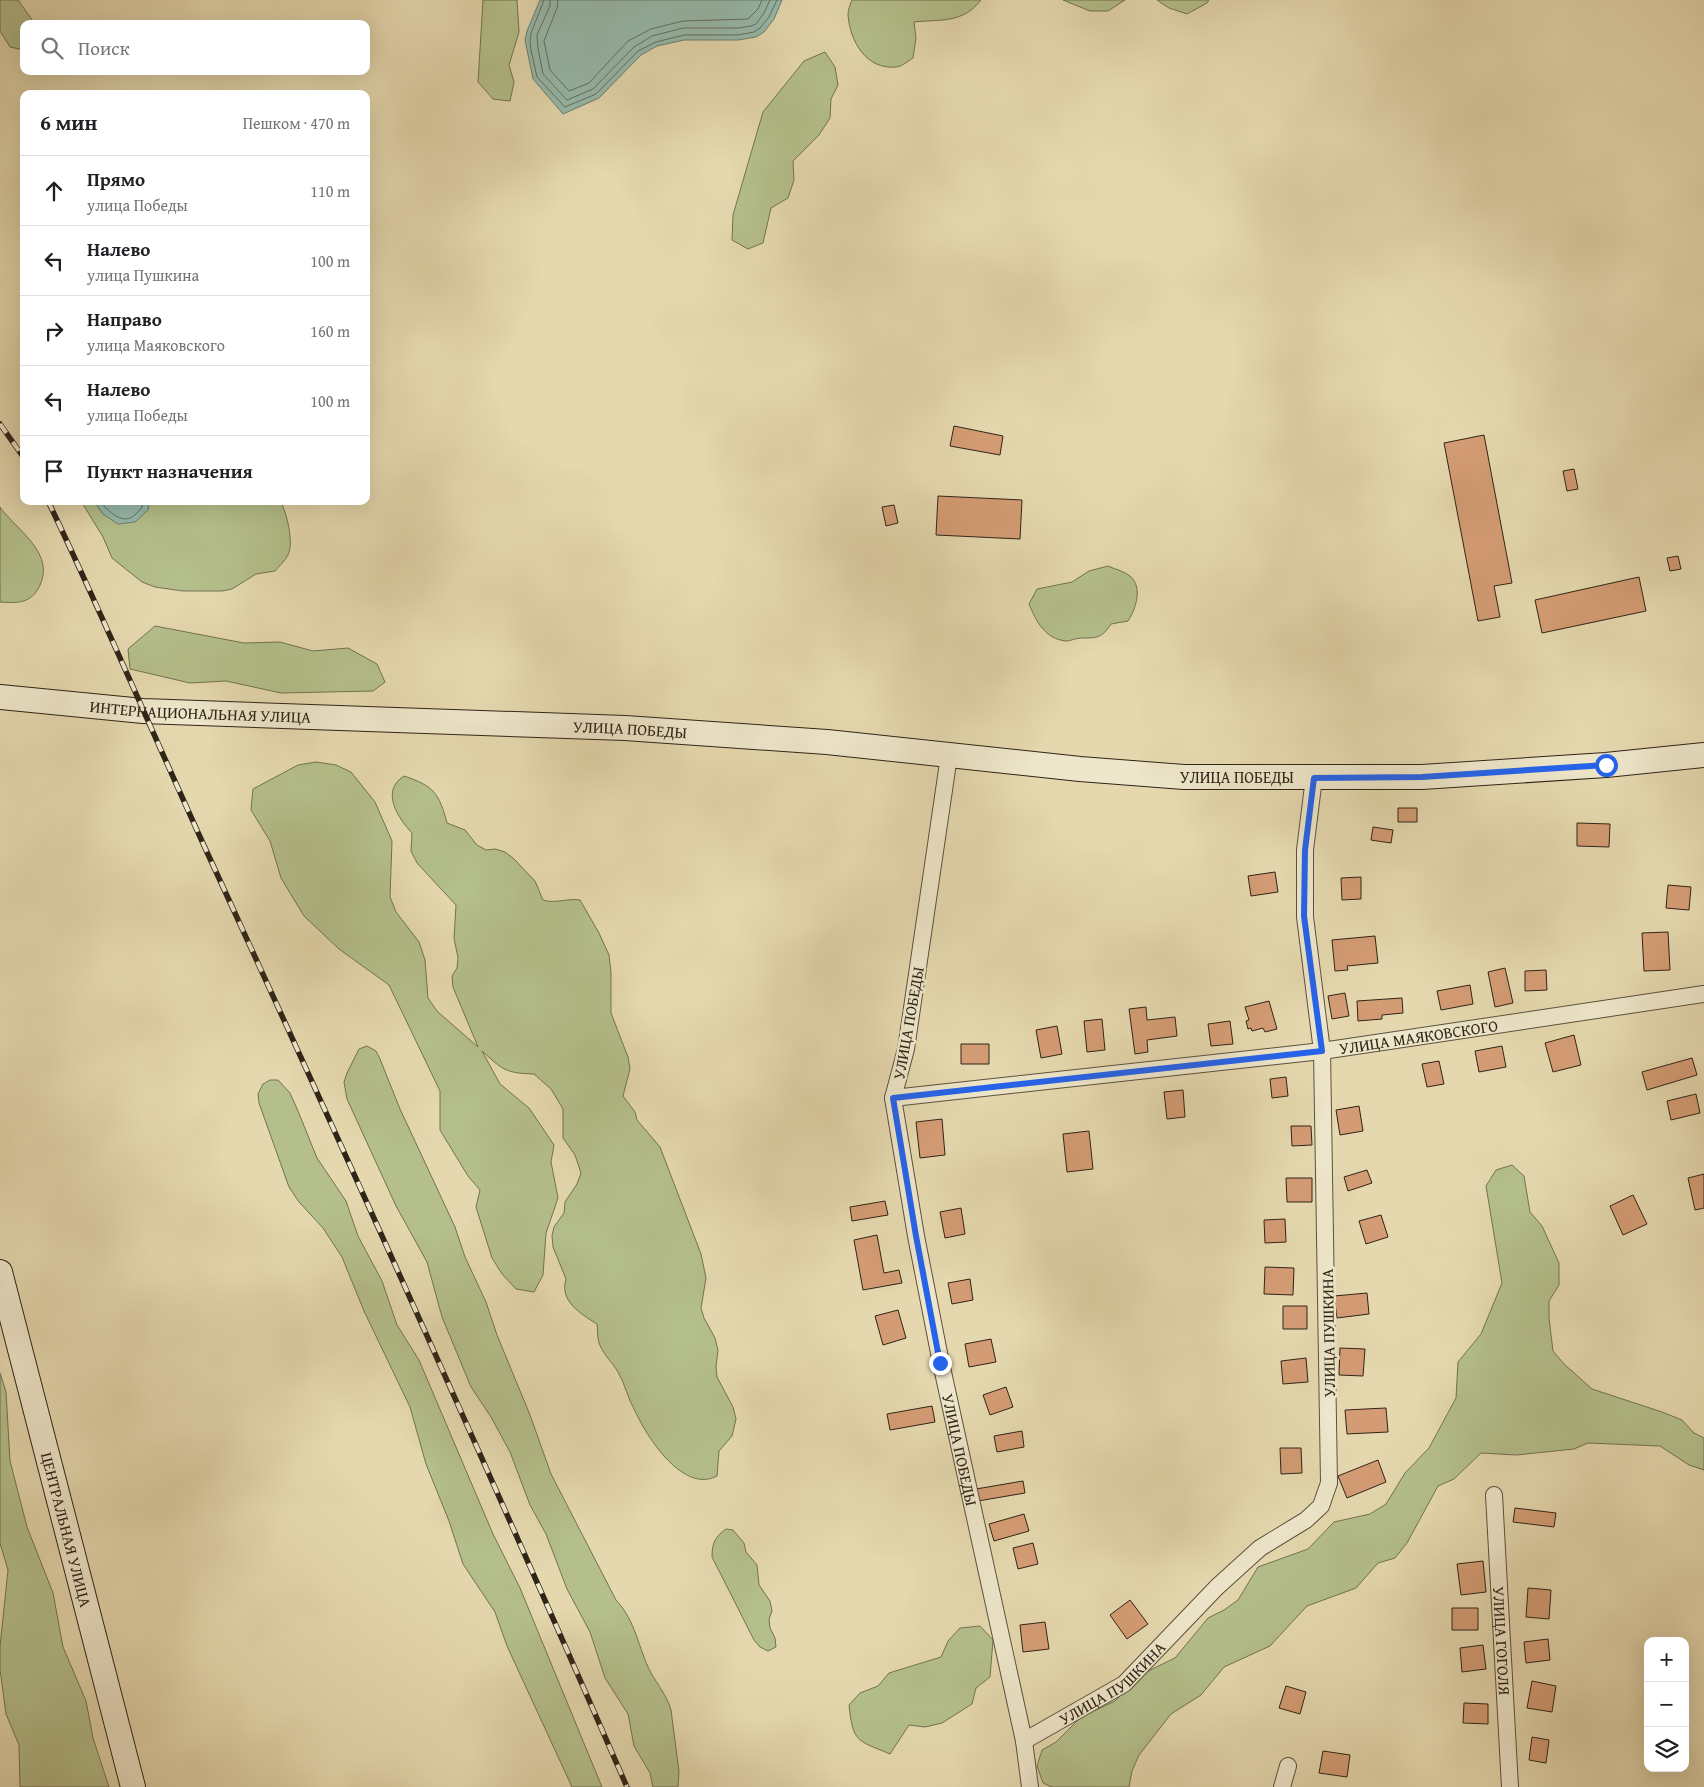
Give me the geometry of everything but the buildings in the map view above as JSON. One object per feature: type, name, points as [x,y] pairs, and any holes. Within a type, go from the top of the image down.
[{"type":"street","name":"ИНТЕРНАЦИОНАЛЬНАЯ УЛИЦА","points":[[0,697],[143,711],[401,722]]},
{"type":"street","name":"УЛИЦА ПОБЕДЫ","points":[[401,722],[625,728],[826,742],[949,756],[1184,777],[1422,777],[1606,765],[1704,755]]},
{"type":"street","name":"УЛИЦА ПОБЕДЫ","points":[[949,756],[906,1049],[893,1098],[940,1363],[1024,1741],[1030,1787]]},
{"type":"street","name":"УЛИЦА ПУШКИНА","points":[[1024,1741],[1124,1684],[1217,1587],[1260,1548],[1306,1520],[1321,1506],[1329,1483],[1322,1051],[1304,916],[1305,850],[1314,778]]},
{"type":"street","name":"УЛИЦА МАЯКОВСКОГО","points":[[893,1098],[1322,1051],[1704,996]]},
{"type":"street","name":"ЦЕНТРАЛЬНАЯ УЛИЦА","points":[[0,1272],[133,1787]]},
{"type":"street","name":"УЛИЦА ГОГОЛЯ","points":[[1494,1495],[1510,1787]]},
{"type":"street","points":[[1282,1787],[1288,1766]]},
{"type":"green space","points":[[0,0],[18,0],[32,20],[20,20],[20,49],[10,47],[0,31]]},
{"type":"green space","points":[[483,0],[517,0],[519,32],[509,65],[514,82],[510,101],[493,99],[478,82]]},
{"type":"green space","points":[[852,0],[981,0],[974,8],[959,17],[914,22],[916,38],[913,58],[896,67],[885,67],[868,59],[856,44],[849,25],[848,13]]},
{"type":"green space","points":[[1063,0],[1125,0],[1108,11],[1090,11]]},
{"type":"green space","points":[[1157,0],[1209,0],[1187,14],[1169,8]]},
{"type":"green space","points":[[825,52],[835,67],[838,85],[831,99],[830,118],[819,135],[793,161],[794,180],[788,198],[771,208],[763,243],[748,249],[732,240],[733,215],[763,112],[804,61]]},
{"type":"green space","points":[[83,505],[97,505],[103,514],[148,510],[149,505],[282,505],[289,528],[290,550],[287,557],[275,571],[256,574],[232,589],[222,591],[183,591],[155,587],[142,582],[112,558],[103,537]]},
{"type":"green space","points":[[0,507],[33,544],[43,565],[43,576],[38,589],[31,597],[22,602],[0,602]]},
{"type":"green space","points":[[1108,566],[1128,574],[1136,586],[1136,604],[1128,621],[1111,624],[1102,635],[1095,637],[1066,641],[1059,640],[1047,633],[1038,623],[1029,604],[1037,589],[1072,582],[1089,571]]},
{"type":"green space","points":[[155,626],[244,643],[280,642],[313,651],[348,648],[377,664],[385,682],[373,691],[281,693],[226,681],[190,683],[130,669],[128,649]]},
{"type":"green space","points":[[316,762],[336,765],[351,772],[375,802],[392,841],[390,897],[396,912],[419,942],[425,960],[428,998],[437,1011],[478,1047],[453,987],[452,976],[457,968],[458,958],[454,938],[456,905],[417,863],[411,851],[412,833],[401,820],[392,797],[393,789],[397,782],[404,776],[429,787],[441,804],[447,823],[465,830],[477,845],[486,850],[495,849],[505,852],[513,858],[535,881],[543,900],[580,900],[599,933],[609,955],[611,1013],[628,1057],[630,1069],[623,1096],[635,1112],[637,1120],[660,1147],[701,1254],[706,1278],[701,1308],[704,1318],[715,1338],[718,1350],[717,1377],[733,1407],[736,1419],[732,1436],[719,1451],[717,1476],[704,1479],[692,1477],[679,1470],[657,1448],[641,1422],[623,1381],[599,1343],[597,1324],[578,1311],[569,1300],[565,1287],[566,1279],[553,1247],[552,1236],[554,1227],[564,1213],[565,1202],[577,1184],[581,1173],[575,1155],[563,1138],[563,1109],[551,1089],[534,1074],[517,1073],[505,1069],[482,1051],[500,1084],[529,1108],[554,1145],[551,1162],[558,1198],[546,1233],[543,1275],[534,1292],[516,1289],[502,1274],[492,1258],[476,1207],[480,1190],[468,1176],[440,1130],[440,1091],[389,985],[339,949],[304,916],[281,878],[270,841],[251,810],[253,789],[298,765]]},
{"type":"green space","points":[[367,1046],[376,1051],[380,1059],[400,1109],[455,1227],[465,1257],[486,1302],[497,1335],[530,1415],[551,1474],[616,1600],[628,1617],[651,1673],[665,1695],[671,1710],[679,1772],[678,1787],[653,1787],[650,1773],[634,1746],[628,1714],[605,1678],[590,1632],[567,1589],[546,1534],[530,1505],[510,1452],[491,1417],[471,1387],[442,1317],[427,1262],[396,1206],[347,1099],[344,1082],[347,1073],[359,1049]]},
{"type":"green space","points":[[270,1080],[278,1080],[290,1093],[317,1158],[346,1201],[358,1236],[382,1281],[397,1325],[419,1360],[493,1534],[520,1588],[602,1787],[572,1787],[507,1646],[495,1612],[463,1564],[449,1521],[426,1464],[410,1407],[364,1311],[342,1257],[323,1228],[299,1202],[289,1187],[259,1103],[258,1094],[263,1084]]},
{"type":"green space","points":[[1512,1165],[1524,1176],[1530,1212],[1542,1226],[1559,1263],[1559,1285],[1549,1301],[1553,1351],[1564,1364],[1592,1389],[1682,1420],[1694,1433],[1704,1438],[1704,1470],[1689,1465],[1660,1446],[1588,1443],[1574,1449],[1516,1455],[1481,1453],[1454,1479],[1438,1486],[1407,1543],[1395,1558],[1378,1563],[1356,1588],[1307,1606],[1270,1646],[1224,1667],[1201,1695],[1171,1714],[1139,1755],[1132,1771],[1129,1787],[1052,1787],[1043,1783],[1037,1766],[1042,1750],[1056,1742],[1081,1717],[1115,1701],[1142,1674],[1175,1658],[1208,1618],[1238,1600],[1258,1567],[1308,1549],[1334,1522],[1370,1514],[1386,1504],[1405,1473],[1429,1448],[1456,1398],[1458,1362],[1481,1334],[1502,1283],[1486,1186],[1496,1170]]},
{"type":"green space","points":[[0,1373],[6,1392],[10,1461],[27,1527],[53,1593],[63,1647],[86,1701],[93,1738],[109,1787],[20,1787],[19,1745],[6,1714],[0,1669],[0,1647],[8,1570],[0,1543]]},
{"type":"green space","points":[[726,1529],[733,1530],[744,1543],[746,1552],[757,1565],[759,1585],[770,1601],[772,1611],[769,1619],[770,1628],[775,1638],[776,1647],[768,1651],[760,1647],[754,1640],[712,1557],[715,1541]]},
{"type":"green space","points":[[980,1626],[993,1640],[990,1677],[976,1688],[972,1704],[942,1723],[925,1727],[909,1725],[890,1754],[870,1746],[859,1739],[852,1727],[849,1705],[860,1693],[878,1686],[889,1673],[941,1657],[948,1641],[960,1628]]},
{"type":"water","points":[[540,0],[782,0],[774,19],[764,32],[756,37],[738,40],[684,40],[657,46],[641,55],[599,98],[563,114],[533,79],[525,40]]},
{"type":"water","points":[[97,505],[149,505],[148,510],[135,522],[118,524],[103,514]]},
{"type":"railway","points":[[0,424],[20,452]]},
{"type":"railway","points":[[50,505],[419,1317],[627,1787]]},
{"type":"route","points":[[940,1363],[893,1098],[1322,1051],[1304,916],[1305,850],[1314,778],[1422,777],[1606,765]]}]
